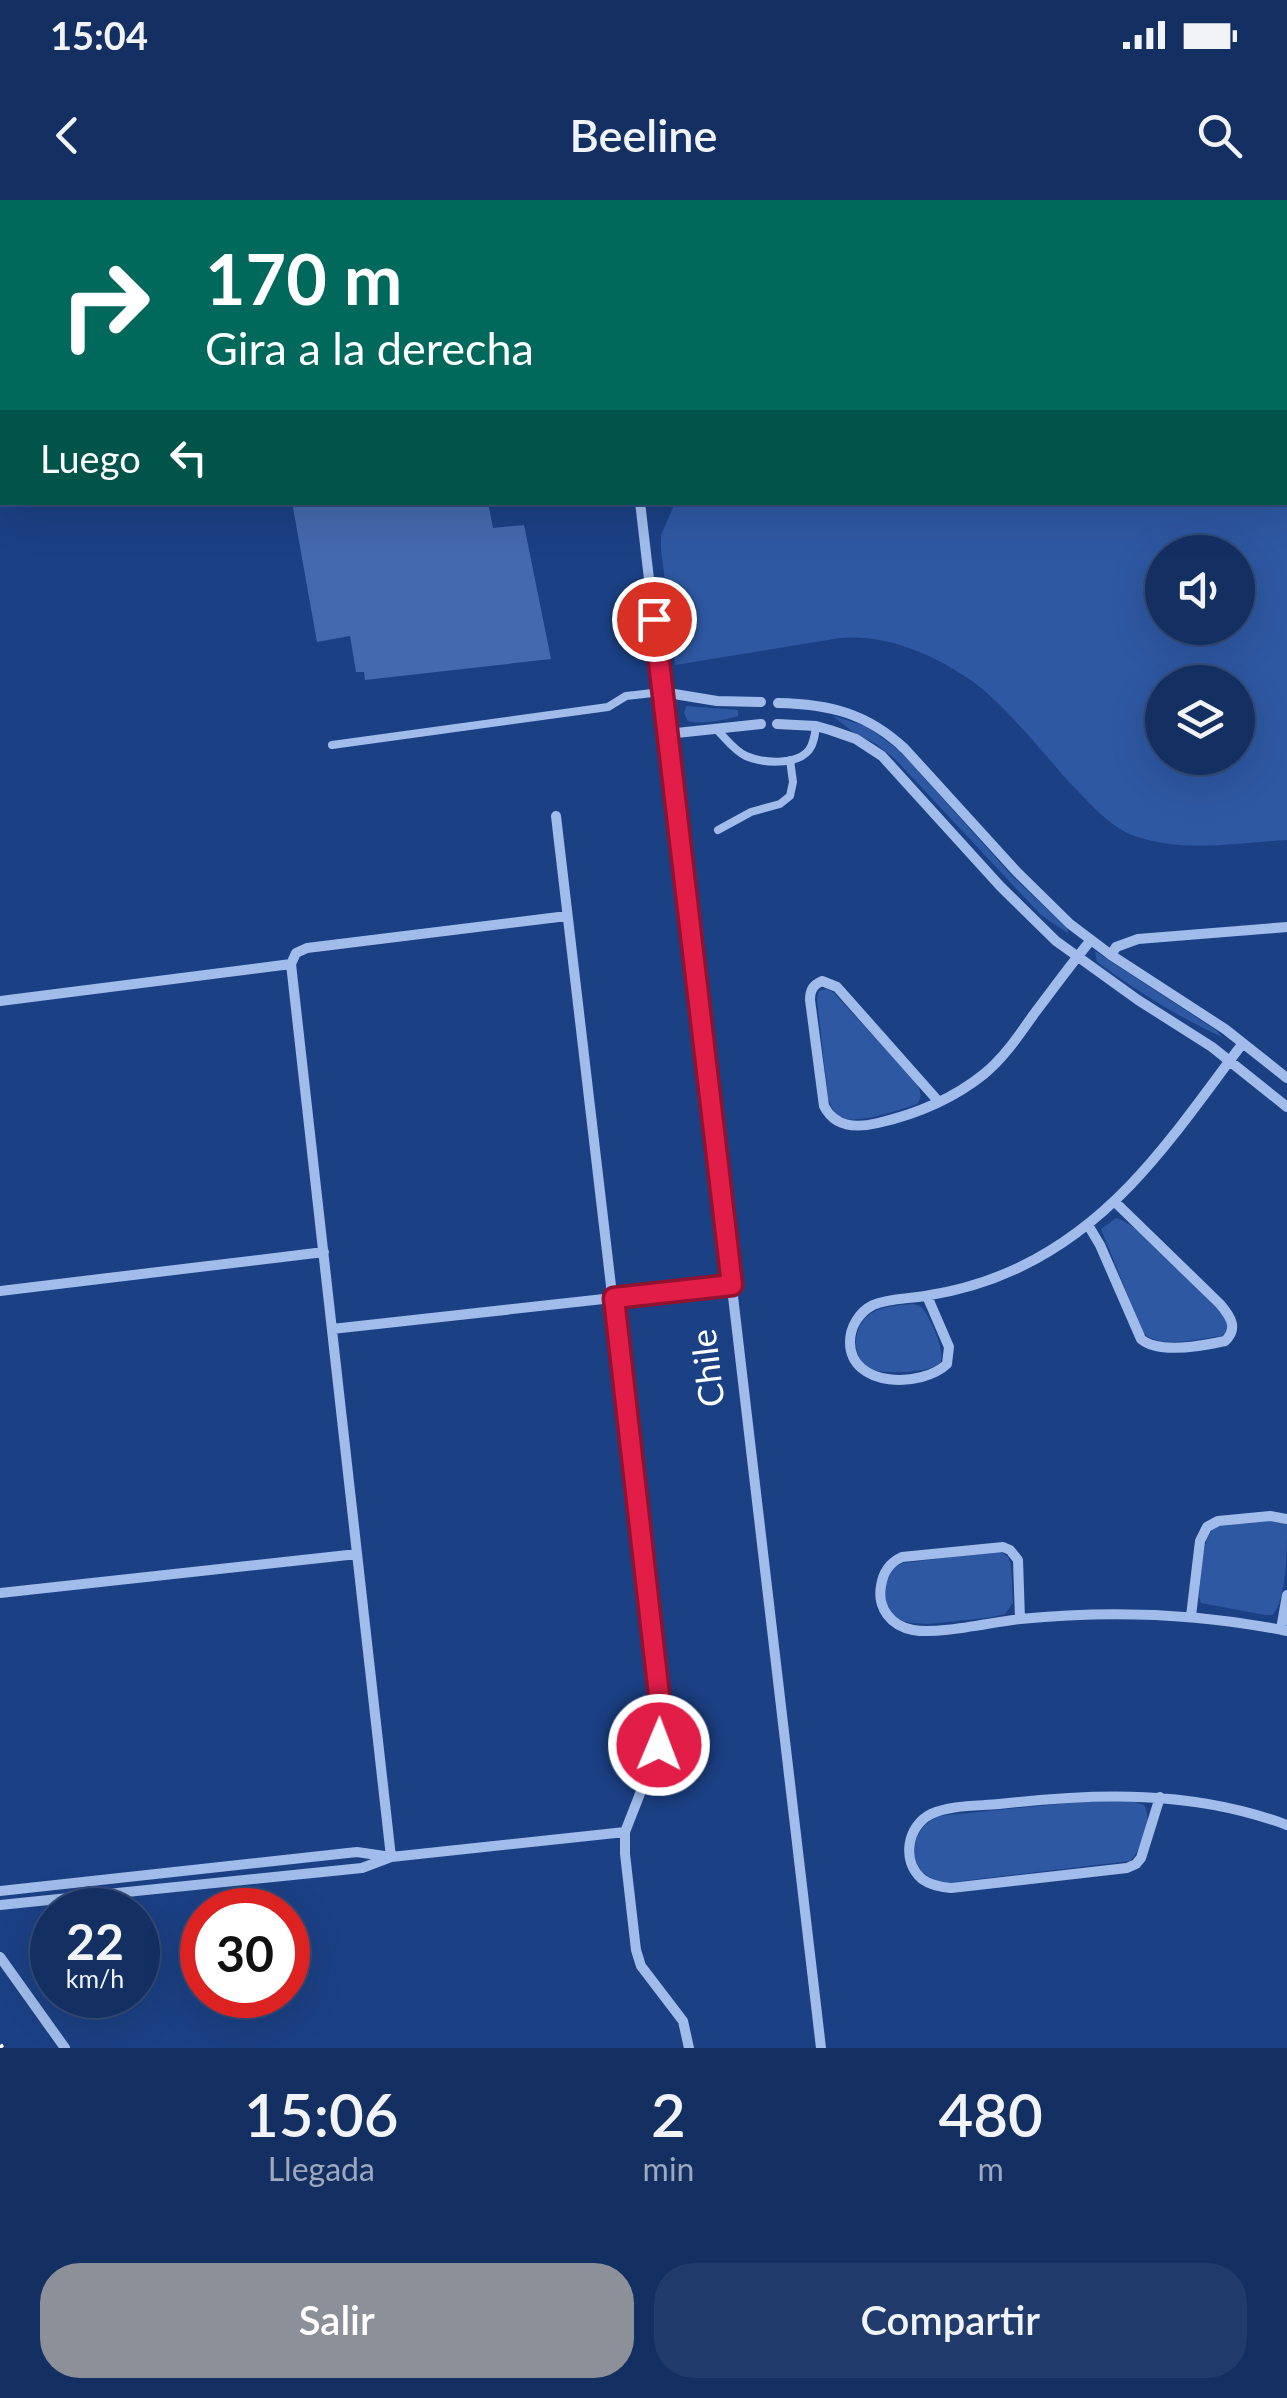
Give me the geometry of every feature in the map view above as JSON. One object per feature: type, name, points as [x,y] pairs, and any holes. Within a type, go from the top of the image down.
[{"type":"street","name":"Chile","points":[[640,505],[821,2048]]},
{"type":"street","points":[[662,692],[686,698],[761,702]]},
{"type":"street","points":[[747,702],[747,724]]},
{"type":"street","points":[[778,702],[838,706],[896,740],[1043,899],[1111,955],[1287,1078]]},
{"type":"street","points":[[816,726],[823,706]]},
{"type":"street","points":[[667,734],[761,724]]},
{"type":"street","points":[[777,724],[816,726],[856,740],[882,756],[1027,914],[1077,957],[1230,1060],[1287,1108]]},
{"type":"street","points":[[556,816],[661,1713],[655,1758],[625,1832],[624,1854],[636,1950],[642,1966],[684,2021],[689,2048]]},
{"type":"street","points":[[392,1857],[291,964],[296,953],[307,948],[567,916]]},
{"type":"street","points":[[1111,955],[1116,948],[1138,939],[1287,926]]},
{"type":"street","points":[[939,1102],[837,987],[830,982],[816,983],[810,1000],[824,1106],[833,1119],[849,1125],[872,1124],[939,1102],[973,1082],[998,1060],[1091,940]]},
{"type":"street","points":[[0,1001],[291,964]]},
{"type":"street","points":[[927,1296],[950,1347],[947,1364],[928,1376],[892,1380],[865,1372],[850,1348],[857,1319],[869,1307],[953,1290],[1017,1269],[1088,1225],[1150,1165],[1243,1044]]},
{"type":"street","points":[[1088,1225],[1141,1339],[1161,1348],[1225,1341],[1233,1327],[1228,1314],[1115,1202]]},
{"type":"street","points":[[0,1291],[324,1252]]},
{"type":"street","points":[[332,1329],[732,1285]]},
{"type":"street","points":[[1191,1616],[1200,1541],[1207,1526],[1218,1521],[1270,1516],[1287,1519]]},
{"type":"street","points":[[1020,1619],[1018,1560],[1002,1547],[902,1557],[891,1564],[883,1578],[882,1608],[893,1621],[921,1631],[1020,1619],[1127,1614],[1241,1621],[1284,1630],[1287,1594]]},
{"type":"street","points":[[0,1593],[358,1554]]},
{"type":"street","points":[[1160,1797],[1141,1858],[1127,1868],[951,1888],[924,1880],[910,1859],[912,1834],[922,1820],[935,1812],[1060,1798],[1160,1797],[1216,1804],[1287,1825]]},
{"type":"street","points":[[0,1905],[362,1868],[392,1857],[625,1832]]},
{"type":"street","points":[[0,1891],[357,1852],[392,1857]]},
{"type":"street","points":[[0,1956],[65,2048]]},
{"type":"lane","points":[[332,744],[608,707],[626,696],[662,692]]},
{"type":"lane","points":[[714,728],[742,754],[758,760],[790,760],[810,749],[816,726]]},
{"type":"lane","points":[[718,830],[790,796],[790,760]]},
{"type":"shaded area","points":[[674,505],[1287,505],[1287,840],[1191,846],[1153,841],[1126,832],[1092,806],[982,689],[939,661],[891,642],[840,638],[675,665],[661,535]]},
{"type":"shaded area","points":[[686,706],[738,710],[738,716],[693,722],[684,713]]},
{"type":"shaded area","points":[[833,716],[866,726],[900,751],[1069,934],[1041,915],[895,759]]},
{"type":"shaded area","points":[[1095,951],[1222,1037],[1127,983],[1097,962]]},
{"type":"shaded area","points":[[826,989],[917,1083],[917,1104],[859,1119],[843,1118],[835,1112],[828,1098],[817,999],[819,991]]},
{"type":"shaded area","points":[[1116,1218],[1155,1245],[1224,1315],[1228,1324],[1222,1336],[1170,1342],[1143,1333],[1101,1229]]},
{"type":"shaded area","points":[[913,1304],[924,1310],[932,1325],[941,1351],[940,1363],[907,1372],[871,1369],[856,1348],[862,1323],[879,1309]]},
{"type":"shaded area","points":[[1275,1519],[1287,1525],[1287,1547],[1284,1585],[1273,1615],[1201,1603],[1202,1558],[1211,1532],[1217,1526]]},
{"type":"shaded area","points":[[1001,1552],[1011,1564],[1013,1603],[1005,1614],[921,1624],[898,1619],[890,1612],[885,1587],[899,1565]]},
{"type":"shaded area","points":[[1131,1801],[1144,1805],[1147,1826],[1130,1861],[945,1883],[932,1878],[916,1863],[919,1833],[938,1816]]},
{"type":"building","points":[[293,505],[489,505],[493,528],[524,525],[551,659],[365,680],[364,672],[356,672],[350,636],[317,642]]},
{"type":"route","points":[[654,619],[732,1285],[614,1298],[661,1713],[659,1745]]}]
